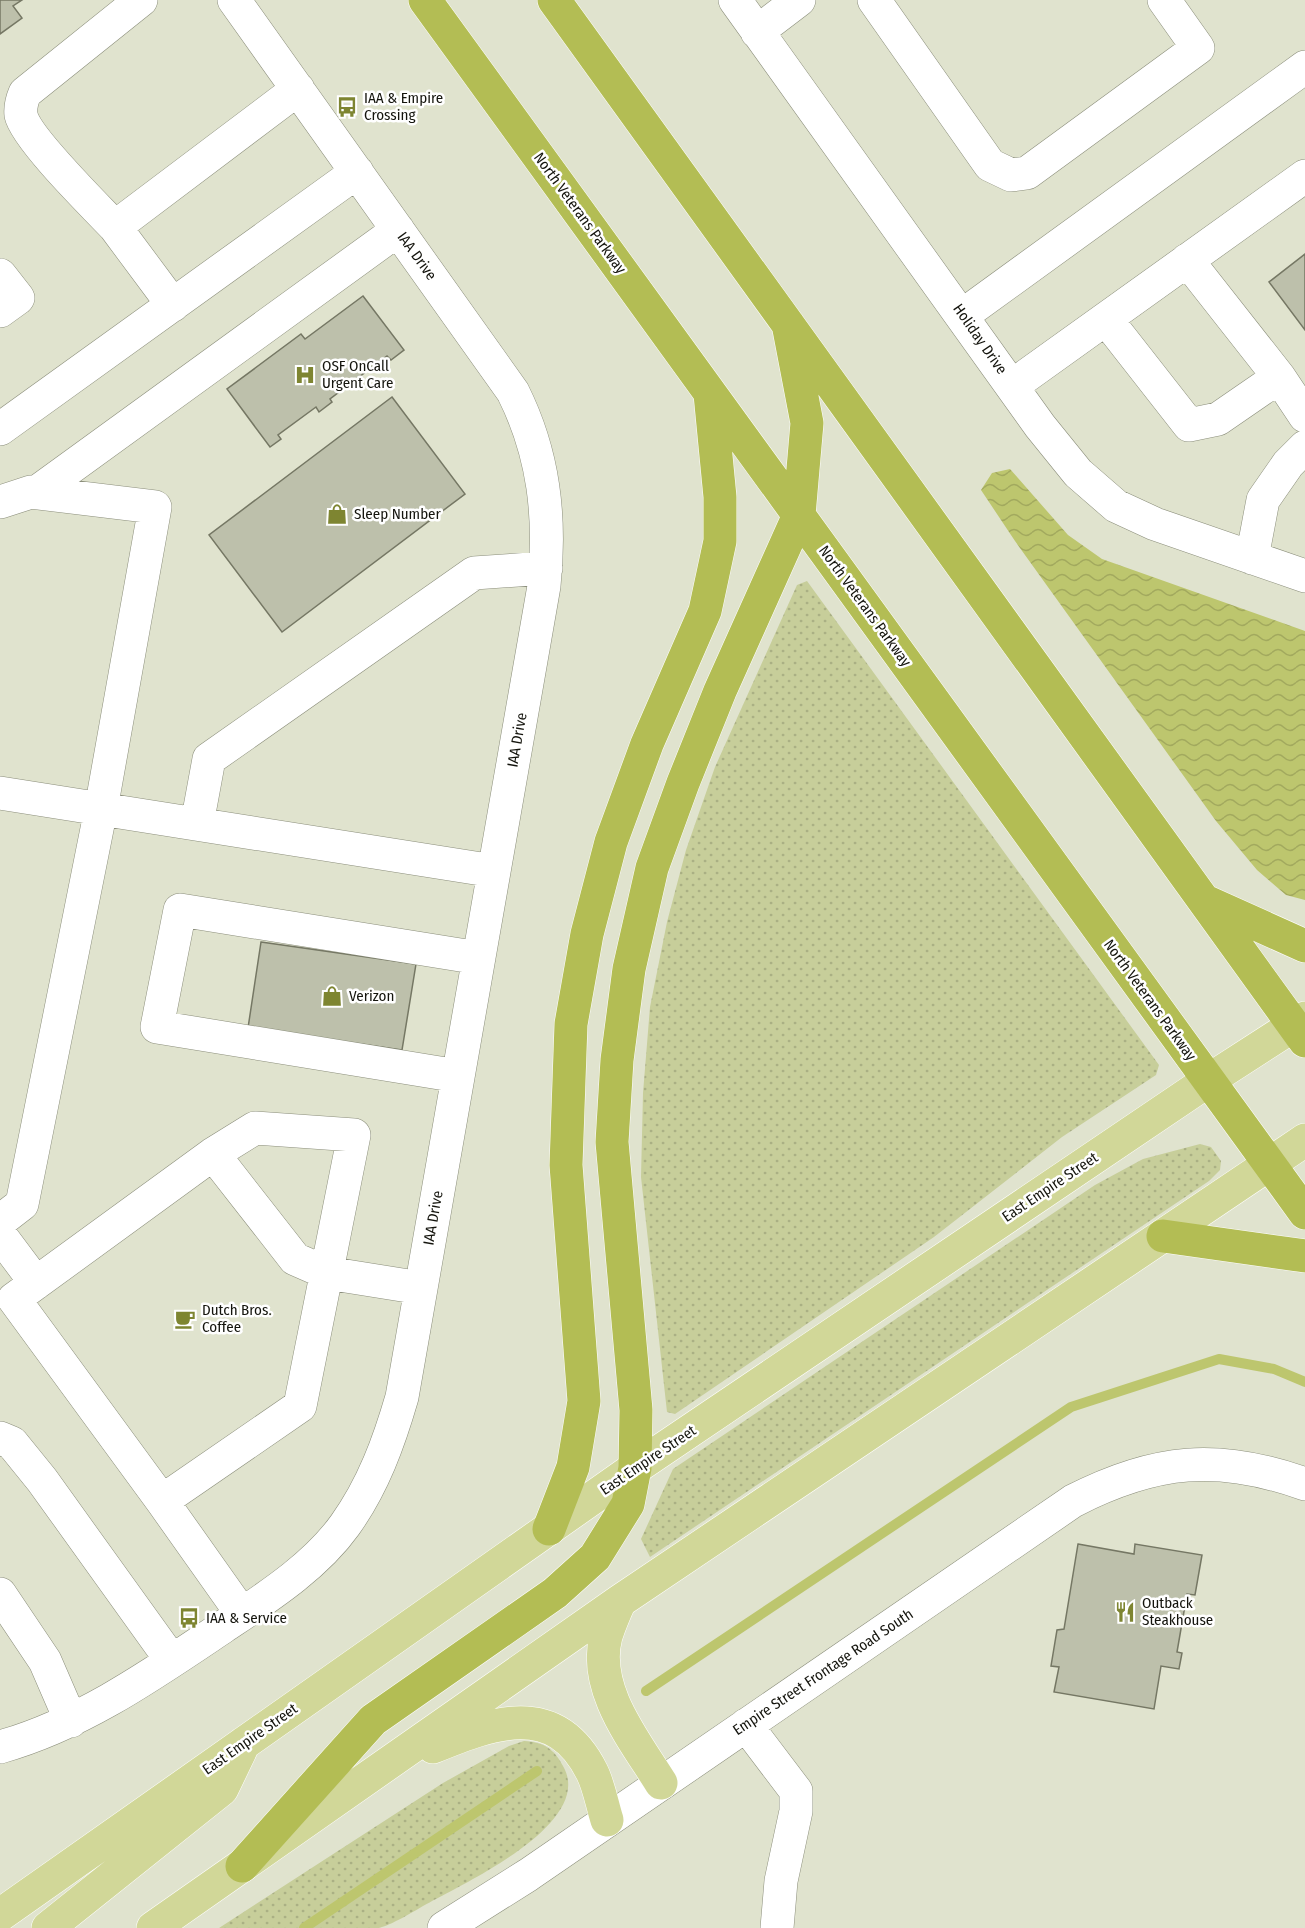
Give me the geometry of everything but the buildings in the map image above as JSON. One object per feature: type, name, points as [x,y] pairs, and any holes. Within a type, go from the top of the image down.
[{"type":"highway","name":"North Veterans Parkway","points":[[425,0],[1305,1213]]},
{"type":"highway","points":[[554,0],[1204,900],[1301,1028]]},
{"type":"highway","points":[[242,1866],[373,1720],[555,1593],[595,1557],[628,1504],[635,1468],[636,1410],[612,1142],[617,1060],[629,969],[652,868],[683,783],[720,691],[799,515],[807,423],[788,324]]},
{"type":"highway","points":[[549,1528],[573,1467],[584,1401],[566,1165],[571,1024],[587,934],[611,843],[647,744],[705,611],[720,541],[720,497],[710,392]]},
{"type":"highway","points":[[1204,900],[1305,946]]},
{"type":"highway","points":[[1163,1236],[1305,1256]]},
{"type":"main road","name":"East Empire Street","points":[[0,1915],[635,1468],[1209,1080],[1301,1028]]},
{"type":"main road","points":[[153,1928],[620,1601],[1305,1140]]},
{"type":"main road","points":[[620,1601],[606,1636],[604,1650],[609,1688],[626,1728],[661,1783]]},
{"type":"main road","points":[[381,1767],[500,1723],[524,1722],[547,1727],[561,1733],[574,1746],[592,1772],[607,1820]]},
{"type":"main road","points":[[48,1928],[222,1789],[245,1742]]},
{"type":"street","points":[[141,0],[25,93],[21,102],[23,121],[51,159],[115,227],[173,305]]},
{"type":"street","name":"IAA Drive","points":[[0,1747],[32,1738],[71,1721],[172,1661],[242,1614],[288,1581],[327,1546],[345,1526],[367,1491],[387,1447],[402,1397],[546,568],[546,496],[527,420],[495,364],[234,0]]},
{"type":"street","name":"Holiday Drive","points":[[735,0],[1012,386],[1078,474],[1116,506],[1155,524],[1305,576]]},
{"type":"street","points":[[758,32],[799,0]]},
{"type":"street","points":[[874,0],[990,165],[1011,175],[1027,173],[1198,48],[1164,0]]},
{"type":"street","points":[[963,315],[1305,68]]},
{"type":"street","points":[[115,227],[298,89]]},
{"type":"street","points":[[0,429],[357,172]]},
{"type":"street","points":[[1012,386],[1305,176]]},
{"type":"street","points":[[0,502],[37,492],[398,230]]},
{"type":"street","points":[[1187,261],[1279,377],[1305,416]]},
{"type":"street","points":[[0,275],[18,298],[0,311]]},
{"type":"street","points":[[1106,320],[1189,425],[1218,419],[1279,377]]},
{"type":"street","points":[[1252,558],[1263,500],[1288,464],[1305,447]]},
{"type":"street","points":[[0,1221],[22,1204],[101,809],[154,507],[37,492]]},
{"type":"street","points":[[196,824],[209,759],[474,573],[546,568]]},
{"type":"street","points":[[0,793],[494,871]]},
{"type":"street","points":[[458,1076],[157,1028],[180,910],[479,958]]},
{"type":"street","points":[[162,1501],[300,1406],[354,1135],[255,1128],[213,1154],[14,1299],[242,1614]]},
{"type":"street","points":[[213,1154],[295,1259],[327,1274],[421,1288]]},
{"type":"street","points":[[0,1234],[36,1283]]},
{"type":"street","points":[[0,1438],[12,1443],[42,1480],[172,1661]]},
{"type":"street","name":"Empire Street Frontage Road South","points":[[444,1928],[607,1820],[1073,1501],[1113,1480],[1162,1467],[1221,1464],[1280,1475],[1305,1484]]},
{"type":"street","points":[[0,1594],[45,1660],[71,1721]]},
{"type":"street","points":[[746,1725],[795,1791],[796,1811],[781,1881],[777,1928]]},
{"type":"shaded area","points":[[807,581],[1159,1065],[1156,1075],[1062,1137],[934,1237],[675,1414],[667,1412],[641,1177],[643,1093],[650,1007],[667,922],[686,850],[715,767],[797,585]]},
{"type":"shaded area","points":[[1200,1144],[1211,1147],[1221,1161],[1220,1170],[1209,1181],[650,1557],[641,1539],[673,1469],[1095,1185],[1143,1159]]},
{"type":"shaded area","points":[[524,1741],[543,1745],[556,1755],[563,1766],[568,1787],[562,1807],[546,1827],[525,1846],[500,1863],[400,1919],[379,1928],[219,1928],[443,1783],[509,1746]]},
{"type":"water","points":[[1010,469],[1068,535],[1102,559],[1305,631],[1305,900],[1286,895],[1257,870],[1216,821],[1015,541],[981,490],[992,473]]},
{"type":"waterway","points":[[646,1691],[1071,1407],[1219,1359],[1274,1369],[1305,1382]]},
{"type":"waterway","points":[[304,1928],[537,1771]]},
{"type":"place","name":"IAA & Empire Crossing","points":[[347,107]]},
{"type":"place","name":"OSF OnCall Urgent Care","points":[[305,375]]},
{"type":"place","name":"Sleep Number","points":[[337,514]]},
{"type":"place","name":"Verizon","points":[[332,996]]},
{"type":"place","name":"Dutch Bros. Coffee","points":[[185,1319]]},
{"type":"place","name":"Outback Steakhouse","points":[[1125,1612]]},
{"type":"place","name":"IAA & Service","points":[[189,1618]]}]
